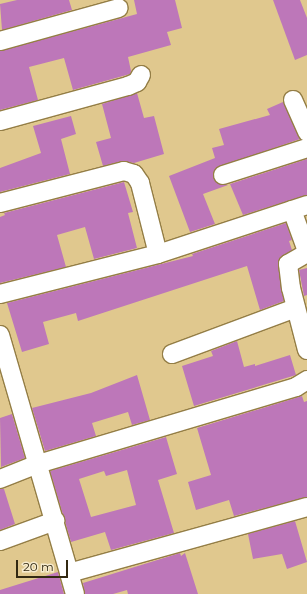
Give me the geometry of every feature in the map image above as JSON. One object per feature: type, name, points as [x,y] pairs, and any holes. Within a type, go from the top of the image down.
[{"type":"street","points":[[0,41],[119,8]]},
{"type":"street","points":[[0,121],[128,86],[136,82],[141,75]]},
{"type":"street","points":[[293,100],[307,132]]},
{"type":"street","points":[[223,175],[307,148]]},
{"type":"street","points":[[0,203],[124,171],[134,174],[140,183],[158,254]]},
{"type":"street","points":[[0,294],[158,254],[300,208],[307,252],[288,264],[296,308],[307,350]]},
{"type":"street","points":[[172,354],[296,308]]},
{"type":"street","points":[[0,335],[5,371],[38,464],[75,594]]},
{"type":"street","points":[[0,479],[38,464],[296,386],[307,380]]},
{"type":"street","points":[[69,573],[307,507]]},
{"type":"street","points":[[0,541],[55,521]]},
{"type":"building","points":[[17,0],[69,0],[72,10],[2,30],[0,4]]},
{"type":"building","points":[[134,0],[175,0],[182,28],[167,32],[171,45],[128,57],[131,71],[130,74],[73,90],[64,58],[29,67],[38,100],[0,110],[0,51],[137,14]]},
{"type":"building","points":[[273,0],[300,0],[307,18],[307,55],[295,60]]},
{"type":"building","points":[[137,93],[144,118],[154,116],[164,154],[134,163],[122,161],[103,166],[96,142],[111,138],[102,104]]},
{"type":"building","points":[[283,102],[300,139],[216,168],[213,173],[216,182],[228,185],[203,194],[215,224],[190,232],[169,176],[215,158],[212,148],[224,145],[219,129],[270,115],[267,109]]},
{"type":"building","points":[[71,116],[76,134],[61,139],[70,174],[0,192],[0,168],[41,153],[33,126]]},
{"type":"building","points":[[307,159],[307,195],[243,215],[230,184]]},
{"type":"building","points":[[124,182],[133,212],[128,213],[137,248],[94,259],[85,227],[57,235],[66,267],[0,283],[0,217],[5,215],[4,213]]},
{"type":"building","points":[[286,223],[292,240],[289,241],[292,250],[279,259],[278,265],[284,301],[260,310],[247,266],[78,321],[76,313],[43,322],[49,344],[22,352],[7,303],[193,256],[192,254]]},
{"type":"building","points":[[307,268],[307,295],[304,296],[299,270]]},
{"type":"building","points":[[237,341],[244,367],[255,364],[255,366],[290,355],[296,375],[194,406],[182,366],[213,356],[211,351]]},
{"type":"building","points":[[137,375],[150,420],[132,425],[128,412],[92,423],[96,436],[45,451],[32,408],[91,393]]},
{"type":"building","points":[[302,396],[304,402],[307,401],[307,497],[234,516],[229,500],[196,510],[188,482],[211,475],[197,428]]},
{"type":"building","points":[[12,414],[25,458],[1,467],[0,418]]},
{"type":"building","points":[[166,437],[177,474],[158,480],[174,533],[111,550],[105,532],[71,542],[50,471]],"holes":[[[127,470],[136,505],[91,517],[79,479],[104,471],[106,476]]]},
{"type":"building","points":[[0,489],[4,489],[15,524],[0,530]]},
{"type":"building","points":[[295,521],[307,562],[287,569],[282,554],[253,559],[248,534]]},
{"type":"building","points":[[180,553],[181,556],[185,553],[198,594],[128,594],[127,590],[113,594],[85,594],[83,583]]},
{"type":"building","points":[[58,572],[64,594],[0,594],[0,590]]}]
